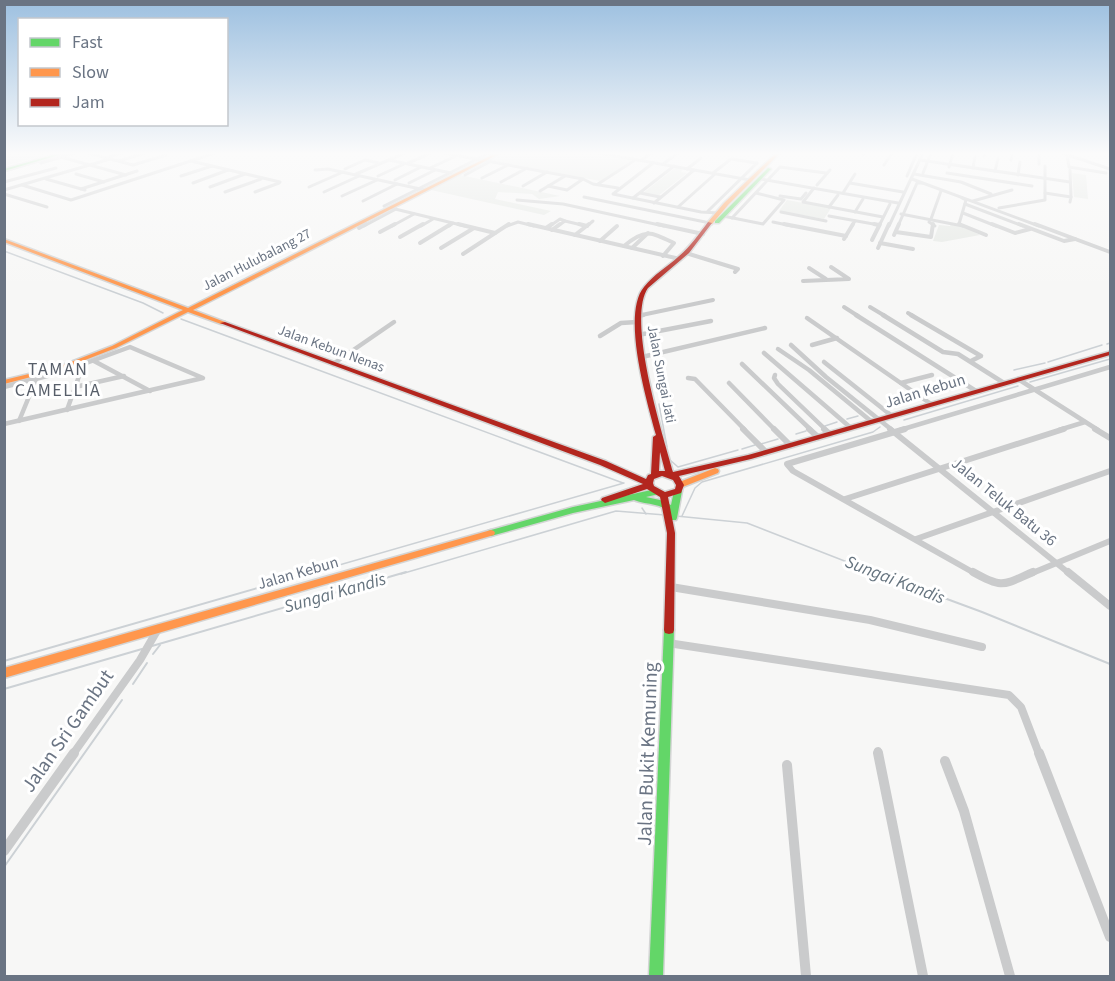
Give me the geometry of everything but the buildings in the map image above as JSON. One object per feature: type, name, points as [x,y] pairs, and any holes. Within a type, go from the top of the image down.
[{"type":"main road","name":"Jalan Hulubalang 27","points":[[4,382],[36,378],[97,355],[405,199]]},
{"type":"main road","name":"Jalan Sungai Jati","points":[[703,234],[710,231],[736,199]]},
{"type":"main road","name":"Jalan Sungai Jati","points":[[671,474],[657,428],[638,335],[637,319],[640,299],[645,289],[683,256],[710,223],[724,216]]},
{"type":"main road","name":"Jalan Kebun Nenas","points":[[4,240],[654,484]]},
{"type":"main road","points":[[173,305],[175,311],[173,317],[200,315]]},
{"type":"main road","name":"Jalan Kebun","points":[[600,503],[614,501],[671,474],[686,474],[748,457],[1110,353]]},
{"type":"main road","points":[[603,464],[654,484],[657,428]]},
{"type":"main road","name":"Jalan Kebun","points":[[4,673],[600,503],[628,491],[654,484],[679,488],[748,457]]},
{"type":"main road","points":[[627,474],[631,483],[628,491]]},
{"type":"main road","points":[[671,474],[679,481],[679,488]]},
{"type":"main road","name":"Jalan Bukit Kemuning","points":[[654,484],[668,507],[671,533],[659,976]]},
{"type":"main road","name":"Jalan Bukit Kemuning","points":[[671,533],[679,488]]},
{"type":"main road","points":[[614,501],[646,500],[668,507]]},
{"type":"street","points":[[22,199],[47,207]]},
{"type":"street","points":[[363,201],[367,199]]},
{"type":"street","points":[[593,199],[710,223]]},
{"type":"street","points":[[637,199],[708,211],[763,224],[784,200],[782,199]]},
{"type":"street","points":[[654,202],[658,199]]},
{"type":"street","points":[[678,207],[687,199]]},
{"type":"street","points":[[708,211],[729,199]]},
{"type":"street","points":[[724,216],[741,199]]},
{"type":"street","points":[[806,199],[803,202],[883,217]]},
{"type":"street","points":[[819,231],[836,199]]},
{"type":"street","points":[[855,212],[863,199]]},
{"type":"street","points":[[878,248],[899,201],[885,199]]},
{"type":"street","points":[[895,233],[910,199]]},
{"type":"street","points":[[931,219],[938,199]]},
{"type":"street","points":[[959,224],[965,204],[963,199]]},
{"type":"street","points":[[975,199],[1003,209],[1045,199]]},
{"type":"street","points":[[975,199],[1110,252]]},
{"type":"street","points":[[517,200],[563,204],[703,234]]},
{"type":"street","points":[[872,240],[890,204]]},
{"type":"street","points":[[965,204],[1064,241],[1076,239]]},
{"type":"street","points":[[359,228],[390,208],[495,233]]},
{"type":"street","points":[[781,212],[826,221]]},
{"type":"street","points":[[885,233],[931,237],[934,223],[894,213]]},
{"type":"street","points":[[963,213],[1015,233],[1031,229]]},
{"type":"street","points":[[380,232],[415,214]]},
{"type":"street","points":[[828,216],[879,225]]},
{"type":"street","points":[[903,216],[959,224],[986,235]]},
{"type":"street","points":[[400,237],[433,219]]},
{"type":"street","points":[[546,228],[560,219],[587,226]]},
{"type":"street","points":[[552,230],[565,221]]},
{"type":"street","points":[[575,235],[593,221]]},
{"type":"street","points":[[773,222],[845,238],[855,221]]},
{"type":"street","points":[[463,254],[511,223],[521,222],[663,255],[683,256],[738,268],[735,272]]},
{"type":"street","points":[[420,243],[453,223]]},
{"type":"street","points":[[600,241],[617,226]]},
{"type":"street","points":[[441,248],[474,228]]},
{"type":"street","points":[[624,246],[639,233],[648,233],[674,244],[663,255]]},
{"type":"street","points":[[632,248],[648,233]]},
{"type":"street","points":[[895,233],[935,242]]},
{"type":"street","points":[[880,243],[914,249]]},
{"type":"street","points":[[804,281],[849,279],[831,267]]},
{"type":"street","points":[[809,268],[826,279]]},
{"type":"street","points":[[600,336],[621,323],[713,300]]},
{"type":"street","points":[[844,307],[976,391]]},
{"type":"street","points":[[870,307],[943,352],[958,354],[1004,383]]},
{"type":"street","points":[[908,313],[981,356],[971,361]]},
{"type":"street","points":[[807,318],[931,404]]},
{"type":"street","points":[[638,335],[711,321]]},
{"type":"street","points":[[333,364],[394,322]]},
{"type":"street","points":[[642,357],[765,328]]},
{"type":"street","points":[[812,345],[837,338]]},
{"type":"street","points":[[791,345],[876,421]]},
{"type":"street","points":[[4,387],[83,365],[126,347],[133,347],[202,377],[201,380],[4,424]]},
{"type":"street","points":[[778,349],[876,421]]},
{"type":"street","points":[[764,353],[851,428]]},
{"type":"street","points":[[94,361],[150,391]]},
{"type":"street","points":[[824,362],[892,416]]},
{"type":"street","points":[[742,364],[818,437]]},
{"type":"street","points":[[67,410],[83,365]]},
{"type":"street","points":[[1110,366],[787,464],[793,471],[994,584],[1002,585],[1110,541]]},
{"type":"street","points":[[775,375],[774,378],[778,384],[830,434]]},
{"type":"street","points":[[901,383],[932,375]]},
{"type":"street","points":[[75,387],[124,376]]},
{"type":"street","points":[[19,421],[36,378]]},
{"type":"street","points":[[687,378],[695,379],[766,452]]},
{"type":"street","points":[[1018,379],[1110,438]]},
{"type":"street","points":[[729,383],[790,445]]},
{"type":"street","name":"Jalan Teluk Batu 36","points":[[876,421],[896,432],[1110,606]]},
{"type":"street","points":[[845,499],[1085,422]]},
{"type":"street","points":[[916,539],[1110,471]]},
{"type":"street","points":[[670,587],[870,620],[982,647]]},
{"type":"street","name":"Jalan Sri Gambut","points":[[4,851],[144,654],[159,629]]},
{"type":"street","points":[[668,643],[1009,695],[1021,707],[1110,937]]},
{"type":"street","points":[[878,751],[922,976]]},
{"type":"street","points":[[945,761],[964,811],[1010,976]]},
{"type":"street","points":[[787,765],[806,976]]},
{"type":"shaded area","points":[[471,199],[495,199],[551,211],[544,215]]},
{"type":"shaded area","points":[[787,200],[831,208],[824,219],[779,211]]},
{"type":"shaded area","points":[[951,224],[963,226],[980,235],[942,242],[933,241],[939,225],[950,226]]},
{"type":"waterway","points":[[4,251],[143,303],[163,313]]},
{"type":"waterway","points":[[181,319],[623,483]]},
{"type":"waterway","points":[[1048,362],[1102,345]]},
{"type":"waterway","points":[[1030,382],[1110,359]]},
{"type":"waterway","points":[[1014,370],[1045,363]]},
{"type":"waterway","points":[[953,389],[963,386]]},
{"type":"waterway","points":[[904,420],[1018,386]]},
{"type":"waterway","points":[[924,397],[950,390]]},
{"type":"waterway","points":[[903,403],[919,398]]},
{"type":"waterway","points":[[659,404],[667,447]]},
{"type":"waterway","points":[[886,408],[898,404]]},
{"type":"waterway","points":[[847,419],[858,416]]},
{"type":"waterway","points":[[825,426],[837,422]]},
{"type":"waterway","points":[[682,516],[695,488],[702,482],[873,432],[880,427]]},
{"type":"waterway","points":[[796,434],[806,431]]},
{"type":"waterway","points":[[761,444],[778,439]]},
{"type":"waterway","points":[[742,449],[755,445]]},
{"type":"waterway","points":[[670,460],[678,467],[738,450]]},
{"type":"waterway","points":[[308,574],[624,483]]},
{"type":"waterway","name":"Sungai Kandis","points":[[642,508],[646,513]]},
{"type":"waterway","name":"Sungai Kandis","points":[[401,574],[616,511],[646,513]]},
{"type":"waterway","name":"Sungai Kandis","points":[[646,513],[665,515]]},
{"type":"waterway","name":"Sungai Kandis","points":[[676,516],[747,523],[878,574]]},
{"type":"waterway","points":[[4,661],[313,572]]},
{"type":"waterway","name":"Sungai Kandis","points":[[152,646],[406,572]]},
{"type":"waterway","name":"Sungai Kandis","points":[[874,572],[982,612],[1110,664]]},
{"type":"waterway","points":[[153,654],[160,645]]},
{"type":"waterway","name":"Sungai Kandis","points":[[4,689],[142,649]]},
{"type":"waterway","points":[[133,684],[147,663]]},
{"type":"waterway","points":[[4,867],[122,700]]},
{"type":"traffic: fast","points":[[717,222],[740,199]]},
{"type":"traffic: fast","points":[[673,518],[678,491]]},
{"type":"traffic: fast","points":[[491,533],[573,510],[656,492]]},
{"type":"traffic: fast","points":[[638,499],[657,502],[668,507]]},
{"type":"traffic: fast","points":[[656,976],[669,630]]},
{"type":"traffic: slow","points":[[4,382],[60,368],[114,347],[408,199]]},
{"type":"traffic: slow","points":[[710,223],[731,199]]},
{"type":"traffic: slow","points":[[4,240],[223,323]]},
{"type":"traffic: slow","points":[[680,485],[715,471]]},
{"type":"traffic: slow","points":[[4,673],[491,533]]},
{"type":"traffic: jam","points":[[670,474],[646,381],[638,328],[638,307],[642,293],[647,287],[687,252],[710,223]]},
{"type":"traffic: jam","points":[[223,323],[603,463],[649,483]]},
{"type":"traffic: jam","points":[[672,475],[748,457],[1110,353]]},
{"type":"traffic: jam","points":[[655,474],[657,437]]},
{"type":"traffic: jam","points":[[662,473],[676,478],[680,485],[678,491],[664,495],[651,488],[649,483],[651,477],[662,473]]},
{"type":"traffic: jam","points":[[605,500],[649,485]]},
{"type":"traffic: jam","points":[[664,495],[671,533],[669,630]]},
{"type":"district","name":"TAMAN CAMELLIA","points":[[58,379]]}]
